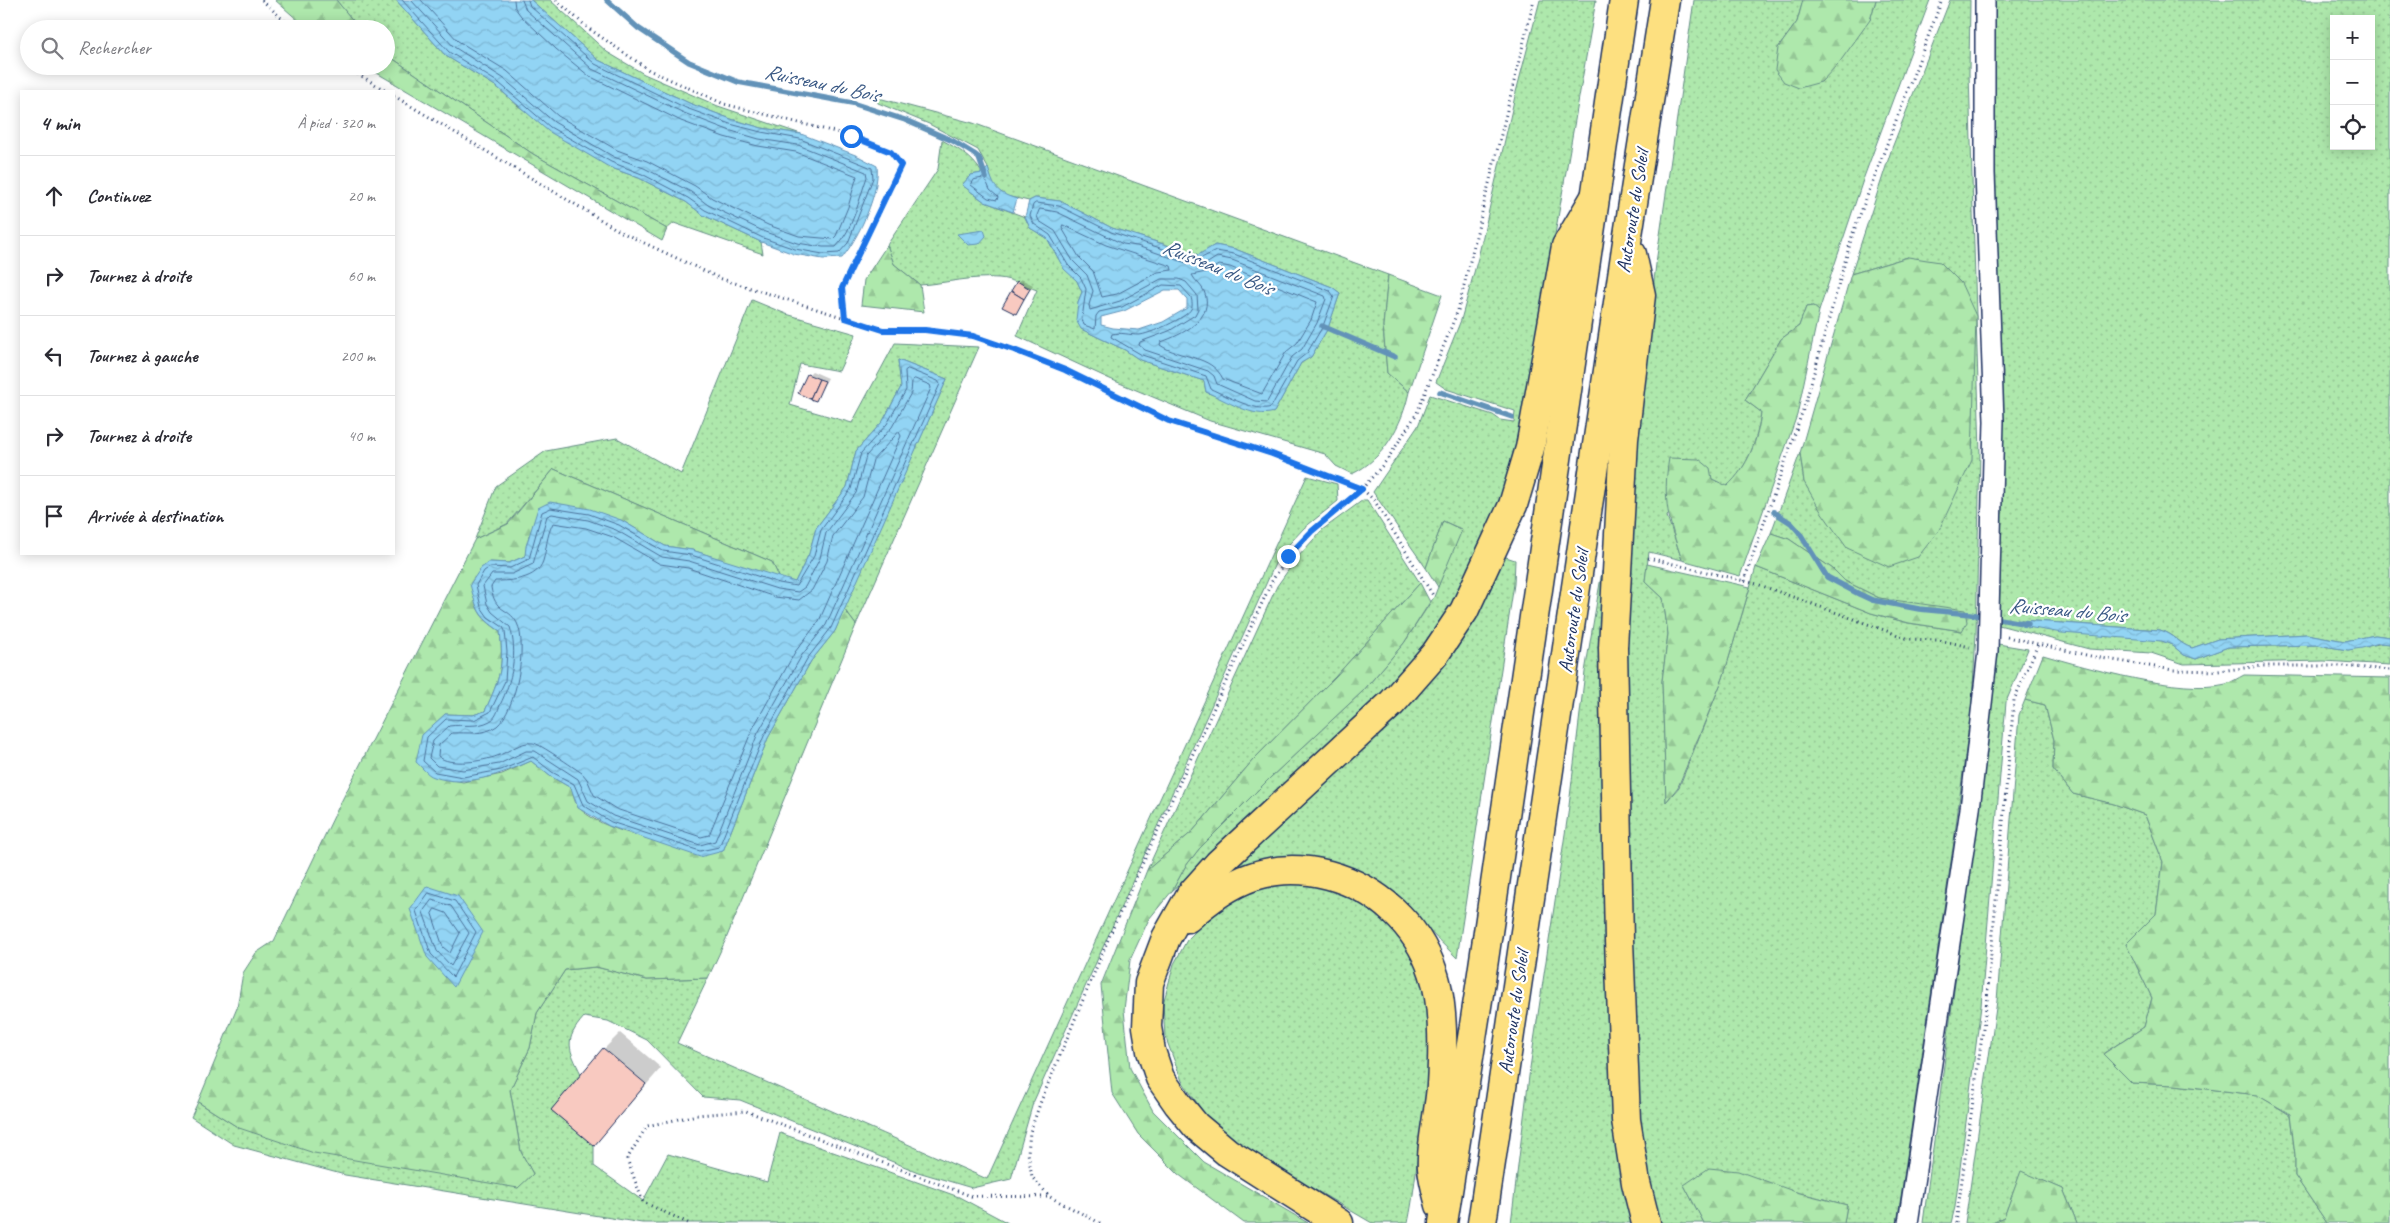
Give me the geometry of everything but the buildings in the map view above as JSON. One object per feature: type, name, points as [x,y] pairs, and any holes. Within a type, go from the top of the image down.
[{"type":"highway","name":"Autoroute du Soleil","points":[[1443,1221],[1482,977],[1624,0]]},
{"type":"highway","name":"Autoroute du Soleil","points":[[1482,1223],[1628,235],[1665,0]]},
{"type":"highway","points":[[1339,1223],[1266,1178],[1202,1132],[1178,1104],[1160,1078],[1151,1051],[1147,1028],[1149,983],[1166,938],[1191,894],[1218,864],[1392,703],[1435,654],[1464,611],[1513,506],[1530,448],[1566,246],[1595,197]]},
{"type":"highway","points":[[1628,235],[1641,295],[1624,439],[1613,648],[1616,829],[1626,1120],[1636,1183],[1646,1223]]},
{"type":"highway","points":[[1166,938],[1225,888],[1248,878],[1272,872],[1295,869],[1344,879],[1370,892],[1391,908],[1407,925],[1422,947],[1434,973],[1436,983],[1441,1037],[1441,1085],[1432,1167],[1443,1221]]},
{"type":"street","points":[[1908,1223],[1970,809],[1989,642],[1994,421],[1985,174],[1983,38],[1985,0]]},
{"type":"path","points":[[262,0],[283,20]]},
{"type":"path","points":[[556,0],[588,28],[649,70],[724,104],[851,136],[891,152],[901,165],[842,288],[845,318]]},
{"type":"path","points":[[1100,1223],[1050,1197],[1032,1177],[1028,1153],[1030,1132],[1041,1101],[1112,930],[1273,579],[1288,556],[1312,531],[1362,489],[1387,460],[1417,414],[1458,310],[1534,0]]},
{"type":"path","points":[[1744,581],[1806,401],[1853,234],[1942,0]]},
{"type":"path","points":[[360,75],[384,90]]},
{"type":"path","points":[[395,97],[623,233],[719,278],[883,330],[925,330],[973,336],[1065,370],[1169,421],[1272,454],[1362,489],[1374,500],[1434,596]]},
{"type":"path","points":[[1648,558],[1744,581],[1909,639],[2038,644],[2173,670],[2218,671],[2262,666],[2344,666],[2390,670]]},
{"type":"path","points":[[1956,1223],[1987,1000],[2009,731],[2014,700],[2038,644]]},
{"type":"path","points":[[688,1223],[643,1202],[627,1159],[646,1126],[696,1114],[746,1111],[971,1196],[1050,1197]]},
{"type":"green space","points":[[275,0],[336,0],[353,20],[298,20]]},
{"type":"green space","points":[[336,0],[396,0],[446,56],[497,87],[518,106],[609,167],[639,178],[686,202],[703,215],[761,242],[763,254],[674,223],[667,229],[533,154],[395,60],[395,20],[353,20]]},
{"type":"green space","points":[[531,0],[550,0],[607,52],[644,74],[718,106],[801,134],[762,128],[731,119],[689,103],[598,60]]},
{"type":"green space","points":[[1540,0],[1596,0],[1521,429],[1505,491],[1478,562],[1444,620],[1411,667],[1264,809],[1172,891],[1185,867],[1199,849],[1271,777],[1363,691],[1404,643],[1434,597],[1461,529],[1443,521],[1426,568],[1373,492],[1418,426],[1430,395],[1493,415],[1500,420],[1514,422],[1515,411],[1446,389],[1436,382],[1461,320],[1478,258],[1515,96]]},
{"type":"green space","points":[[1694,0],[1803,0],[1797,22],[1778,48],[1870,20],[1876,0],[1930,0],[1864,177],[1819,311],[1813,306],[1806,307],[1799,326],[1781,339],[1745,400],[1761,412],[1754,443],[1746,462],[1727,487],[1712,479],[1667,516],[1682,560],[1649,552],[1645,581],[1663,598],[1668,634],[1662,681],[1666,802],[1679,787],[1723,678],[1756,567],[1871,613],[1908,623],[1962,631],[1920,605],[1879,598],[1845,581],[1833,569],[1789,539],[1771,533],[1800,453],[1804,482],[1908,257],[1851,274],[1892,148],[1950,0],[1970,0],[1969,73],[1980,453],[1976,634],[1972,703],[1954,841],[1897,1223],[1844,1223],[1847,1205],[1796,1192],[1684,1185],[1704,1223],[1656,1223],[1634,1107],[1620,685],[1631,468],[1657,256]]},
{"type":"green space","points":[[1803,0],[1876,0],[1870,20],[1839,63],[1821,82],[1799,88],[1784,82],[1775,70],[1778,48],[1797,22]]},
{"type":"green space","points":[[1995,0],[2390,0],[2390,637],[2375,635],[2345,641],[2307,634],[2218,639],[2192,648],[2160,630],[2021,620],[2162,641],[2172,645],[2184,655],[2196,659],[2228,647],[2317,645],[2348,650],[2384,643],[2390,644],[2390,665],[2324,661],[2184,664],[2151,653],[2089,649],[1999,625],[2003,408],[1995,188]]},
{"type":"green space","points":[[395,60],[533,154],[667,229],[662,241],[380,75],[395,75]]},
{"type":"green space","points":[[871,96],[973,123],[1388,275],[1383,326],[1387,373],[1409,392],[1402,417],[1390,440],[1373,460],[1352,474],[1336,466],[1325,454],[1210,421],[1110,379],[1017,336],[1037,290],[1014,281],[999,278],[969,279],[920,285],[894,264],[887,245],[938,169],[942,140],[969,157],[982,173],[971,175],[962,185],[985,202],[1025,217],[1030,228],[1047,238],[1064,268],[1077,281],[1082,292],[1078,302],[1081,329],[1125,350],[1140,360],[1204,381],[1206,392],[1228,401],[1274,412],[1301,363],[1311,357],[1328,328],[1340,293],[1332,287],[1235,249],[1215,245],[1199,255],[1112,228],[1060,201],[1035,198],[1029,201],[1006,196],[994,188],[988,168],[978,150],[929,124],[878,103]]},
{"type":"green space","points":[[887,245],[894,264],[920,285],[924,312],[861,305],[864,280]]},
{"type":"green space","points":[[1908,257],[1940,262],[1961,283],[1976,316],[1972,460],[1939,530],[1918,557],[1889,567],[1847,548],[1820,510],[1804,482],[1800,453],[1851,274]]},
{"type":"green space","points":[[1388,275],[1442,295],[1409,392],[1387,373],[1383,326]]},
{"type":"green space","points":[[752,300],[786,314],[856,334],[839,371],[800,364],[790,405],[852,423],[895,343],[979,347],[856,625],[844,609],[947,379],[898,360],[901,387],[883,421],[856,451],[847,487],[816,528],[809,554],[795,582],[780,579],[772,562],[554,469],[507,524],[475,539],[496,486],[546,451],[617,438],[681,474]]},
{"type":"green space","points":[[1813,306],[1819,311],[1797,415],[1740,576],[1682,560],[1668,511],[1666,487],[1669,458],[1699,459],[1710,468],[1712,479],[1727,486],[1734,479],[1751,452],[1761,412],[1745,400],[1781,339],[1799,326],[1806,307]]},
{"type":"green space","points":[[554,469],[772,562],[780,579],[692,550],[665,546],[621,520],[529,535],[525,556],[509,563],[489,562],[471,584],[482,617],[500,631],[500,672],[485,711],[473,715],[445,714],[432,776],[463,782],[502,774],[531,761],[550,776],[571,788],[575,802],[580,809],[610,827],[648,838],[723,851],[768,738],[811,661],[835,631],[844,609],[856,625],[726,939],[708,978],[647,980],[596,967],[565,970],[537,1013],[530,1048],[510,1090],[521,1152],[533,1174],[518,1188],[314,1153],[239,1128],[198,1102],[237,1008],[243,973],[256,953],[274,941],[338,808],[475,539],[508,524]]},
{"type":"green space","points":[[1307,476],[1337,484],[1338,501],[1304,528],[1279,555],[1033,1103],[1011,1179],[972,1188],[918,1172],[740,1100],[703,1097],[647,1040],[608,1021],[584,1017],[573,1033],[570,1045],[571,1051],[581,1074],[551,1110],[594,1146],[594,1166],[643,1201],[668,1154],[767,1182],[780,1133],[959,1197],[1008,1223],[642,1223],[345,1175],[234,1145],[191,1117],[198,1102],[239,1128],[533,1174],[521,1152],[510,1090],[530,1048],[537,1013],[565,970],[596,967],[647,980],[708,978],[677,1043],[987,1179]]},
{"type":"green space","points":[[1363,500],[1367,500],[1420,583],[1336,676],[1253,760],[1193,831],[1147,870],[1277,586],[1297,558],[1322,530]]},
{"type":"green space","points":[[1443,521],[1462,530],[1438,587],[1426,568]]},
{"type":"green space","points":[[1771,533],[1789,539],[1833,569],[1845,581],[1879,598],[1965,610],[1967,622],[1962,631],[1909,623],[1871,613],[1756,567]]},
{"type":"green space","points":[[1506,557],[1515,560],[1514,584],[1457,958],[1396,898],[1339,867],[1212,887],[1496,565]]},
{"type":"green space","points":[[1647,564],[1750,587],[1723,678],[1678,787],[1666,802],[1662,681],[1668,634],[1663,598],[1645,581]]},
{"type":"green space","points":[[1608,569],[1639,1223],[1511,1223],[1530,1068],[1568,814],[1585,672],[1602,571]]},
{"type":"green space","points":[[1420,583],[1430,602],[1404,643],[1363,691],[1271,777],[1199,849],[1185,867],[1172,891],[1149,919],[1130,960],[1124,1010],[1130,1068],[1153,1111],[1204,1162],[1308,1223],[1244,1223],[1178,1174],[1138,1134],[1112,1093],[1101,985],[1147,870],[1193,831],[1253,760],[1336,676]]},
{"type":"green space","points":[[1998,644],[2028,649],[2006,702],[1981,1006],[1955,1207],[1951,1223],[1923,1223],[1969,878]]},
{"type":"green space","points":[[2043,655],[2109,673],[2185,686],[2226,684],[2244,675],[2390,678],[2390,1223],[2327,1223],[2295,1176],[2295,1155],[2290,1114],[2257,1095],[2175,1085],[2132,1083],[2103,1054],[2144,1027],[2152,998],[2126,944],[2156,914],[2163,862],[2145,815],[2114,804],[2073,794],[2053,769],[2054,740],[2045,705],[2025,700]]},
{"type":"green space","points":[[2025,700],[2045,705],[2054,740],[2053,769],[2073,794],[2114,804],[2145,815],[2163,862],[2156,914],[2126,944],[2152,998],[2144,1027],[2104,1053],[2132,1083],[2175,1085],[2258,1095],[2290,1115],[2295,1155],[2295,1176],[2327,1223],[2077,1223],[2063,1189],[2021,1172],[2004,1217],[1990,1223],[1965,1223],[1997,1001],[2019,715]]},
{"type":"green space","points":[[1297,883],[1342,892],[1373,907],[1382,914],[1396,931],[1417,963],[1427,1007],[1429,1052],[1423,1118],[1408,1223],[1372,1223],[1257,1156],[1208,1119],[1182,1081],[1165,1036],[1163,1004],[1174,964],[1187,940],[1212,915],[1239,898],[1264,888]]},
{"type":"green space","points":[[1709,1168],[1738,1171],[1796,1192],[1847,1205],[1844,1223],[1704,1223],[1684,1185]]},
{"type":"green space","points":[[2021,1171],[2063,1189],[2077,1223],[1990,1223],[2004,1217]]},
{"type":"water","points":[[396,0],[531,0],[598,60],[689,103],[731,119],[762,128],[801,134],[858,156],[877,166],[877,177],[872,201],[861,227],[842,258],[823,259],[794,254],[761,242],[703,215],[686,202],[639,178],[609,167],[548,131],[497,87],[446,56]]},
{"type":"water","points":[[988,168],[994,185],[1000,192],[1017,199],[1013,212],[985,202],[962,185],[971,175],[982,173]]},
{"type":"water","points":[[1035,198],[1060,201],[1112,228],[1198,255],[1215,245],[1235,249],[1332,287],[1340,293],[1328,328],[1311,357],[1301,363],[1274,412],[1257,413],[1240,408],[1206,392],[1204,381],[1140,360],[1125,350],[1081,329],[1076,320],[1078,302],[1082,292],[1077,281],[1064,269],[1047,238],[1030,228],[1025,217],[1029,201]],"holes":[[[1165,290],[1179,290],[1187,299],[1187,308],[1163,322],[1139,330],[1101,325],[1101,317],[1124,311]]]},
{"type":"water","points":[[984,230],[986,236],[979,244],[968,245],[957,234]]},
{"type":"water","points":[[898,360],[947,379],[835,631],[811,661],[768,738],[723,851],[700,857],[609,826],[578,808],[571,788],[550,776],[531,761],[496,775],[459,781],[431,776],[416,762],[422,735],[445,714],[473,715],[485,711],[500,672],[500,631],[479,612],[470,584],[481,568],[489,562],[509,563],[525,556],[526,546],[538,508],[550,502],[590,509],[621,520],[665,546],[692,550],[795,582],[809,554],[816,528],[847,487],[856,451],[883,421],[901,387]]},
{"type":"water","points":[[2020,620],[2160,630],[2192,648],[2218,639],[2307,634],[2345,641],[2375,635],[2390,637],[2390,644],[2379,643],[2348,650],[2317,645],[2228,647],[2196,659],[2184,655],[2172,645],[2162,641],[2062,633],[2021,626]]},
{"type":"water","points":[[427,886],[458,896],[483,932],[454,987],[427,957],[410,909]]},
{"type":"waterway","name":"Ruisseau du Bois","points":[[607,0],[638,28],[689,62],[738,82],[852,103],[905,120],[953,141],[974,154],[979,158],[986,178]]},
{"type":"waterway","name":"Ruisseau du Bois","points":[[1322,326],[1395,357]]},
{"type":"waterway","name":"Ruisseau du Bois","points":[[1440,392],[1512,417]]},
{"type":"waterway","name":"Ruisseau du Bois","points":[[1774,512],[1791,523],[1799,532],[1827,577],[1872,600],[1919,609],[1970,614],[2028,624]]},
{"type":"route","points":[[851,136],[891,152],[901,165],[842,288],[845,318],[883,330],[925,330],[973,336],[1065,370],[1169,421],[1272,454],[1362,489],[1312,531],[1288,556]]}]
